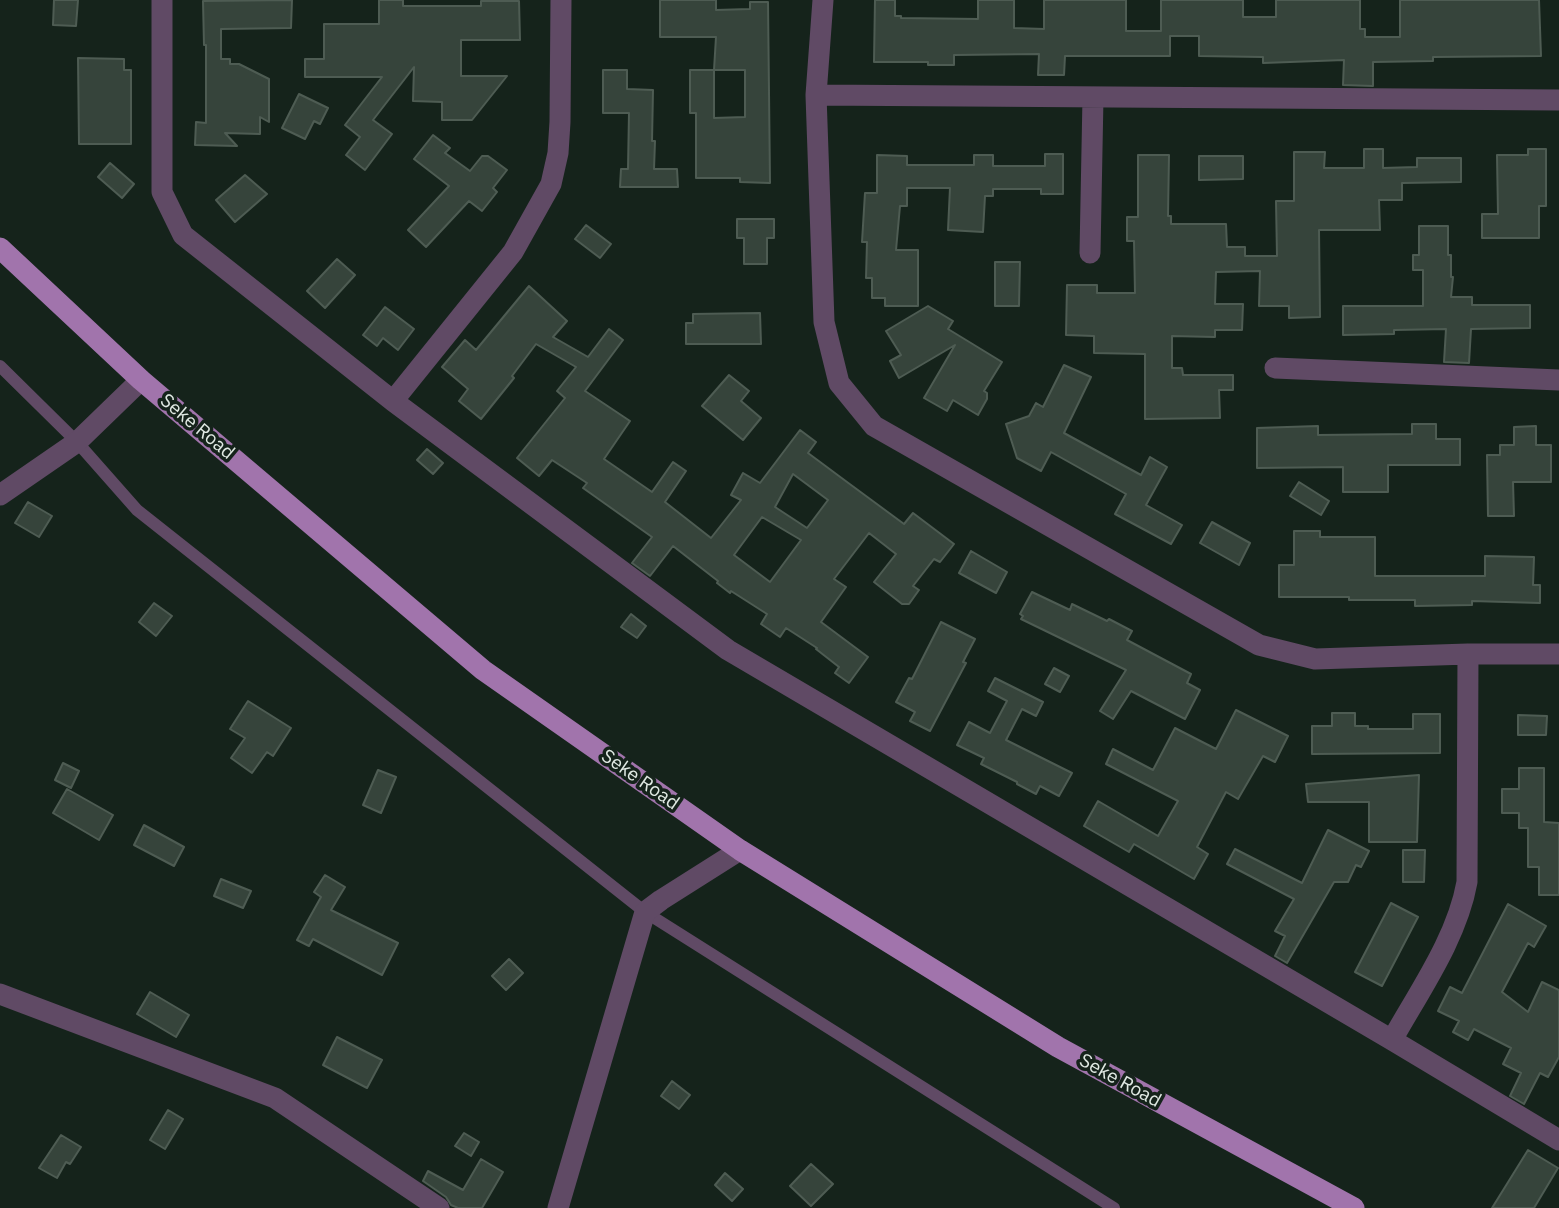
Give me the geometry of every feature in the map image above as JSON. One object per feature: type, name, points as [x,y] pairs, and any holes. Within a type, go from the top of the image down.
[{"type":"main road","name":"Seke Road","points":[[0,248],[141,380],[483,670],[740,850],[1058,1047],[1354,1208]]},
{"type":"street","points":[[162,0],[162,192],[183,235],[393,401],[728,650],[1559,1140]]},
{"type":"street","points":[[393,401],[513,252],[551,184],[558,153],[560,122],[561,0]]},
{"type":"street","points":[[823,0],[816,95],[824,322],[839,383],[874,426],[1259,645],[1315,660],[1468,654],[1559,654]]},
{"type":"street","points":[[816,95],[1559,100]]},
{"type":"street","points":[[1090,253],[1093,97]]},
{"type":"street","points":[[1275,368],[1559,380]]},
{"type":"street","points":[[0,495],[77,442],[141,380]]},
{"type":"street","points":[[1392,1040],[1454,926],[1463,904],[1467,882],[1468,654]]},
{"type":"street","points":[[558,1208],[645,912],[740,850]]},
{"type":"street","points":[[0,995],[275,1098],[439,1208]]},
{"type":"lane","points":[[0,366],[77,442],[137,510],[645,912],[1114,1208]]},
{"type":"building","points":[[54,0],[78,0],[76,26],[53,25]]},
{"type":"building","points":[[292,0],[291,28],[221,29],[221,59],[230,59],[230,64],[239,64],[269,79],[269,122],[260,117],[260,134],[225,133],[237,146],[195,145],[196,122],[206,123],[203,1]]},
{"type":"building","points":[[379,0],[403,0],[403,6],[481,6],[481,1],[519,1],[520,40],[461,40],[461,76],[507,76],[472,120],[442,120],[442,102],[413,101],[414,67],[373,120],[392,134],[365,170],[346,155],[360,137],[345,125],[382,77],[305,77],[305,59],[324,59],[324,24],[379,24]]},
{"type":"building","points":[[660,0],[716,0],[716,10],[750,9],[750,2],[768,2],[770,183],[740,182],[740,178],[696,178],[696,113],[690,113],[690,70],[714,70],[716,37],[660,37]],"holes":[[[714,70],[745,70],[745,117],[714,118]]]},
{"type":"building","points":[[875,0],[895,0],[895,16],[901,18],[978,19],[978,0],[1014,0],[1014,28],[1044,29],[1044,0],[1126,0],[1126,31],[1161,31],[1161,0],[1243,0],[1243,17],[1276,17],[1276,0],[1360,0],[1360,29],[1365,29],[1365,37],[1400,37],[1400,0],[1539,0],[1541,56],[1433,57],[1433,61],[1373,62],[1373,86],[1343,85],[1344,60],[1263,63],[1263,57],[1199,56],[1199,36],[1170,36],[1170,56],[1065,56],[1064,75],[1038,75],[1039,54],[954,55],[954,65],[874,62]]},
{"type":"building","points":[[78,58],[124,59],[124,70],[131,70],[131,144],[79,144]]},
{"type":"building","points":[[603,70],[627,70],[627,89],[653,90],[654,169],[677,169],[678,187],[620,187],[621,169],[628,169],[629,113],[603,113]]},
{"type":"building","points":[[299,94],[328,108],[320,124],[314,121],[305,139],[282,128]]},
{"type":"building","points":[[433,135],[450,148],[445,153],[470,171],[482,156],[488,156],[507,170],[493,188],[497,192],[482,211],[469,201],[426,247],[408,230],[449,186],[414,159]]},
{"type":"building","points":[[1364,149],[1383,149],[1383,168],[1417,167],[1417,158],[1461,158],[1461,182],[1402,183],[1402,200],[1379,200],[1380,230],[1319,230],[1320,317],[1289,318],[1289,306],[1259,306],[1260,271],[1216,272],[1215,304],[1243,304],[1242,330],[1215,330],[1215,337],[1172,336],[1172,368],[1182,368],[1183,375],[1233,375],[1233,390],[1219,390],[1220,418],[1145,419],[1145,354],[1094,353],[1094,336],[1066,335],[1067,285],[1097,285],[1097,293],[1135,293],[1134,241],[1127,241],[1127,217],[1138,217],[1138,155],[1169,155],[1168,216],[1171,216],[1171,224],[1226,224],[1227,247],[1245,247],[1245,256],[1277,256],[1276,201],[1294,201],[1294,152],[1325,152],[1324,168],[1364,168]]},
{"type":"building","points":[[1528,149],[1546,149],[1546,206],[1539,206],[1539,238],[1482,238],[1482,214],[1498,214],[1497,155],[1528,155]]},
{"type":"building","points":[[1045,154],[1063,154],[1063,194],[1041,194],[1041,189],[993,189],[993,196],[985,196],[983,232],[948,230],[950,188],[907,188],[907,206],[900,206],[896,250],[918,250],[918,306],[885,306],[885,298],[872,298],[872,278],[866,278],[867,242],[862,242],[865,193],[877,193],[877,155],[907,156],[907,165],[974,165],[974,155],[993,155],[993,166],[1045,166]]},
{"type":"building","points":[[1199,156],[1243,156],[1243,179],[1199,180]]},
{"type":"building","points":[[110,163],[134,184],[122,198],[98,177]]},
{"type":"building","points":[[245,175],[267,194],[235,222],[216,200]]},
{"type":"building","points":[[737,219],[774,219],[774,238],[767,238],[767,264],[744,264],[744,238],[737,238]]},
{"type":"building","points":[[586,225],[611,244],[600,258],[575,239]]},
{"type":"building","points":[[1419,226],[1448,226],[1448,255],[1451,255],[1453,277],[1451,297],[1472,297],[1472,305],[1530,305],[1530,328],[1471,329],[1469,363],[1444,362],[1446,329],[1343,335],[1343,306],[1423,306],[1423,270],[1413,270],[1413,255],[1419,255]]},
{"type":"building","points":[[337,259],[355,275],[325,308],[307,291]]},
{"type":"building","points":[[995,262],[1020,262],[1019,306],[995,306]]},
{"type":"building","points":[[529,286],[567,321],[553,337],[588,357],[609,329],[623,340],[585,391],[630,421],[604,459],[652,492],[673,462],[686,471],[665,502],[711,538],[741,500],[731,495],[743,473],[760,483],[800,430],[816,442],[808,453],[847,482],[904,524],[913,513],[954,544],[940,562],[934,559],[913,586],[919,590],[909,604],[902,604],[874,582],[896,554],[869,533],[834,579],[846,587],[821,622],[868,657],[849,683],[835,673],[839,667],[817,648],[786,628],[780,637],[761,624],[767,614],[731,591],[730,593],[673,546],[650,576],[632,563],[652,537],[583,488],[587,483],[552,460],[539,476],[517,458],[565,398],[557,391],[576,367],[536,344],[512,376],[514,378],[481,419],[459,401],[468,389],[442,367],[465,340],[476,350]],"holes":[[[793,474],[828,500],[807,528],[775,507]],[[762,517],[801,540],[770,582],[734,555]]]},
{"type":"building","points":[[928,306],[953,321],[948,329],[1002,362],[984,391],[987,393],[987,399],[978,415],[953,400],[947,411],[924,398],[955,345],[899,378],[890,361],[901,355],[886,331]]},
{"type":"building","points":[[385,307],[414,329],[398,350],[383,338],[377,346],[363,335]]},
{"type":"building","points":[[760,313],[761,344],[686,344],[686,323],[693,323],[693,314]]},
{"type":"building","points":[[1064,365],[1091,377],[1064,433],[1141,475],[1150,457],[1167,467],[1146,505],[1182,525],[1171,544],[1115,514],[1126,494],[1051,452],[1041,471],[1017,458],[1006,424],[1029,416],[1036,403],[1043,407]]},
{"type":"building","points":[[729,375],[749,391],[741,401],[761,418],[743,440],[702,406]]},
{"type":"building","points":[[1412,424],[1436,424],[1436,439],[1460,439],[1460,465],[1388,465],[1388,492],[1343,492],[1343,467],[1257,468],[1257,428],[1318,426],[1318,435],[1412,434]]},
{"type":"building","points":[[1536,426],[1536,445],[1551,445],[1551,482],[1513,482],[1514,516],[1488,516],[1487,455],[1500,455],[1500,445],[1514,445],[1514,427]]},
{"type":"building","points":[[427,449],[443,463],[433,474],[417,460]]},
{"type":"building","points":[[1299,482],[1329,501],[1321,515],[1290,496]]},
{"type":"building","points":[[28,502],[52,516],[39,537],[15,523]]},
{"type":"building","points":[[1212,522],[1250,543],[1239,565],[1200,543]]},
{"type":"building","points":[[1294,531],[1320,531],[1320,537],[1375,537],[1375,576],[1485,576],[1485,556],[1534,557],[1533,585],[1540,585],[1540,603],[1472,601],[1472,605],[1415,606],[1415,600],[1279,597],[1279,565],[1294,565]]},
{"type":"building","points":[[971,551],[1007,572],[996,593],[959,573]]},
{"type":"building","points":[[1032,592],[1070,610],[1072,604],[1107,621],[1109,619],[1132,631],[1127,640],[1191,674],[1187,683],[1200,690],[1185,719],[1131,691],[1113,719],[1100,711],[1126,670],[1021,619],[1023,616],[1020,614]]},
{"type":"building","points":[[154,603],[172,616],[156,636],[139,622]]},
{"type":"building","points":[[631,614],[646,626],[637,638],[621,627]]},
{"type":"building","points":[[941,622],[975,639],[963,662],[966,663],[930,731],[910,721],[915,712],[896,702],[909,678],[912,679]]},
{"type":"building","points":[[1054,668],[1069,676],[1060,692],[1045,684]]},
{"type":"building","points":[[995,678],[1043,702],[1036,716],[1022,709],[1006,740],[1072,773],[1059,796],[1040,786],[1036,794],[981,764],[984,758],[957,745],[969,722],[990,733],[1007,701],[988,691]]},
{"type":"building","points":[[248,701],[291,728],[273,756],[267,752],[252,773],[231,758],[245,738],[230,729]]},
{"type":"building","points":[[1236,710],[1288,736],[1275,762],[1263,756],[1238,799],[1226,792],[1197,847],[1208,854],[1194,879],[1134,844],[1129,852],[1084,826],[1098,801],[1158,836],[1178,801],[1106,764],[1113,749],[1153,770],[1175,728],[1216,749]]},
{"type":"building","points":[[1332,713],[1355,713],[1355,726],[1368,726],[1368,729],[1413,729],[1413,714],[1440,714],[1440,753],[1312,754],[1312,726],[1332,726]]},
{"type":"building","points":[[1518,715],[1547,716],[1546,735],[1518,735]]},
{"type":"building","points":[[63,763],[79,771],[71,788],[55,780]]},
{"type":"building","points":[[1519,768],[1544,768],[1544,822],[1559,823],[1559,895],[1539,895],[1539,867],[1528,867],[1528,828],[1519,828],[1519,813],[1502,813],[1502,789],[1519,789]]},
{"type":"building","points":[[378,770],[396,777],[381,813],[363,805]]},
{"type":"building","points":[[1419,775],[1417,842],[1369,842],[1369,802],[1308,802],[1306,784]]},
{"type":"building","points":[[67,789],[113,815],[99,840],[53,813]]},
{"type":"building","points":[[144,825],[184,847],[174,866],[134,845]]},
{"type":"building","points":[[1328,830],[1369,851],[1361,867],[1356,865],[1348,882],[1334,882],[1287,963],[1275,956],[1285,936],[1275,931],[1294,899],[1227,864],[1235,849],[1302,883]]},
{"type":"building","points":[[1403,850],[1425,850],[1424,882],[1403,882]]},
{"type":"building","points":[[325,875],[345,887],[331,910],[398,943],[382,975],[313,939],[309,946],[297,940],[321,897],[314,892]]},
{"type":"building","points":[[221,879],[251,891],[243,908],[214,896]]},
{"type":"building","points":[[1391,903],[1418,917],[1382,986],[1355,972]]},
{"type":"building","points":[[1508,904],[1546,926],[1534,947],[1528,943],[1502,992],[1528,1012],[1542,982],[1559,990],[1559,1057],[1548,1077],[1540,1073],[1524,1104],[1510,1096],[1521,1073],[1503,1064],[1511,1048],[1474,1029],[1468,1040],[1453,1032],[1459,1021],[1438,1011],[1450,987],[1462,993]]},
{"type":"building","points":[[509,959],[523,973],[506,990],[492,976]]},
{"type":"building","points":[[150,992],[189,1015],[176,1037],[137,1014]]},
{"type":"building","points":[[337,1037],[382,1060],[367,1088],[323,1065]]},
{"type":"building","points":[[672,1081],[690,1095],[679,1109],[661,1096]]},
{"type":"building","points":[[168,1110],[183,1119],[165,1149],[150,1140]]},
{"type":"building","points":[[464,1133],[479,1142],[471,1156],[455,1146]]},
{"type":"building","points":[[61,1135],[81,1147],[70,1164],[66,1162],[57,1178],[39,1168]]},
{"type":"building","points":[[1528,1150],[1558,1168],[1534,1208],[1492,1208]]},
{"type":"building","points":[[481,1159],[503,1172],[482,1208],[458,1208],[451,1205],[446,1197],[423,1181],[428,1171],[463,1190]]},
{"type":"building","points":[[811,1164],[833,1184],[811,1206],[790,1186]]},
{"type":"building","points":[[725,1173],[743,1189],[732,1201],[715,1185]]}]
